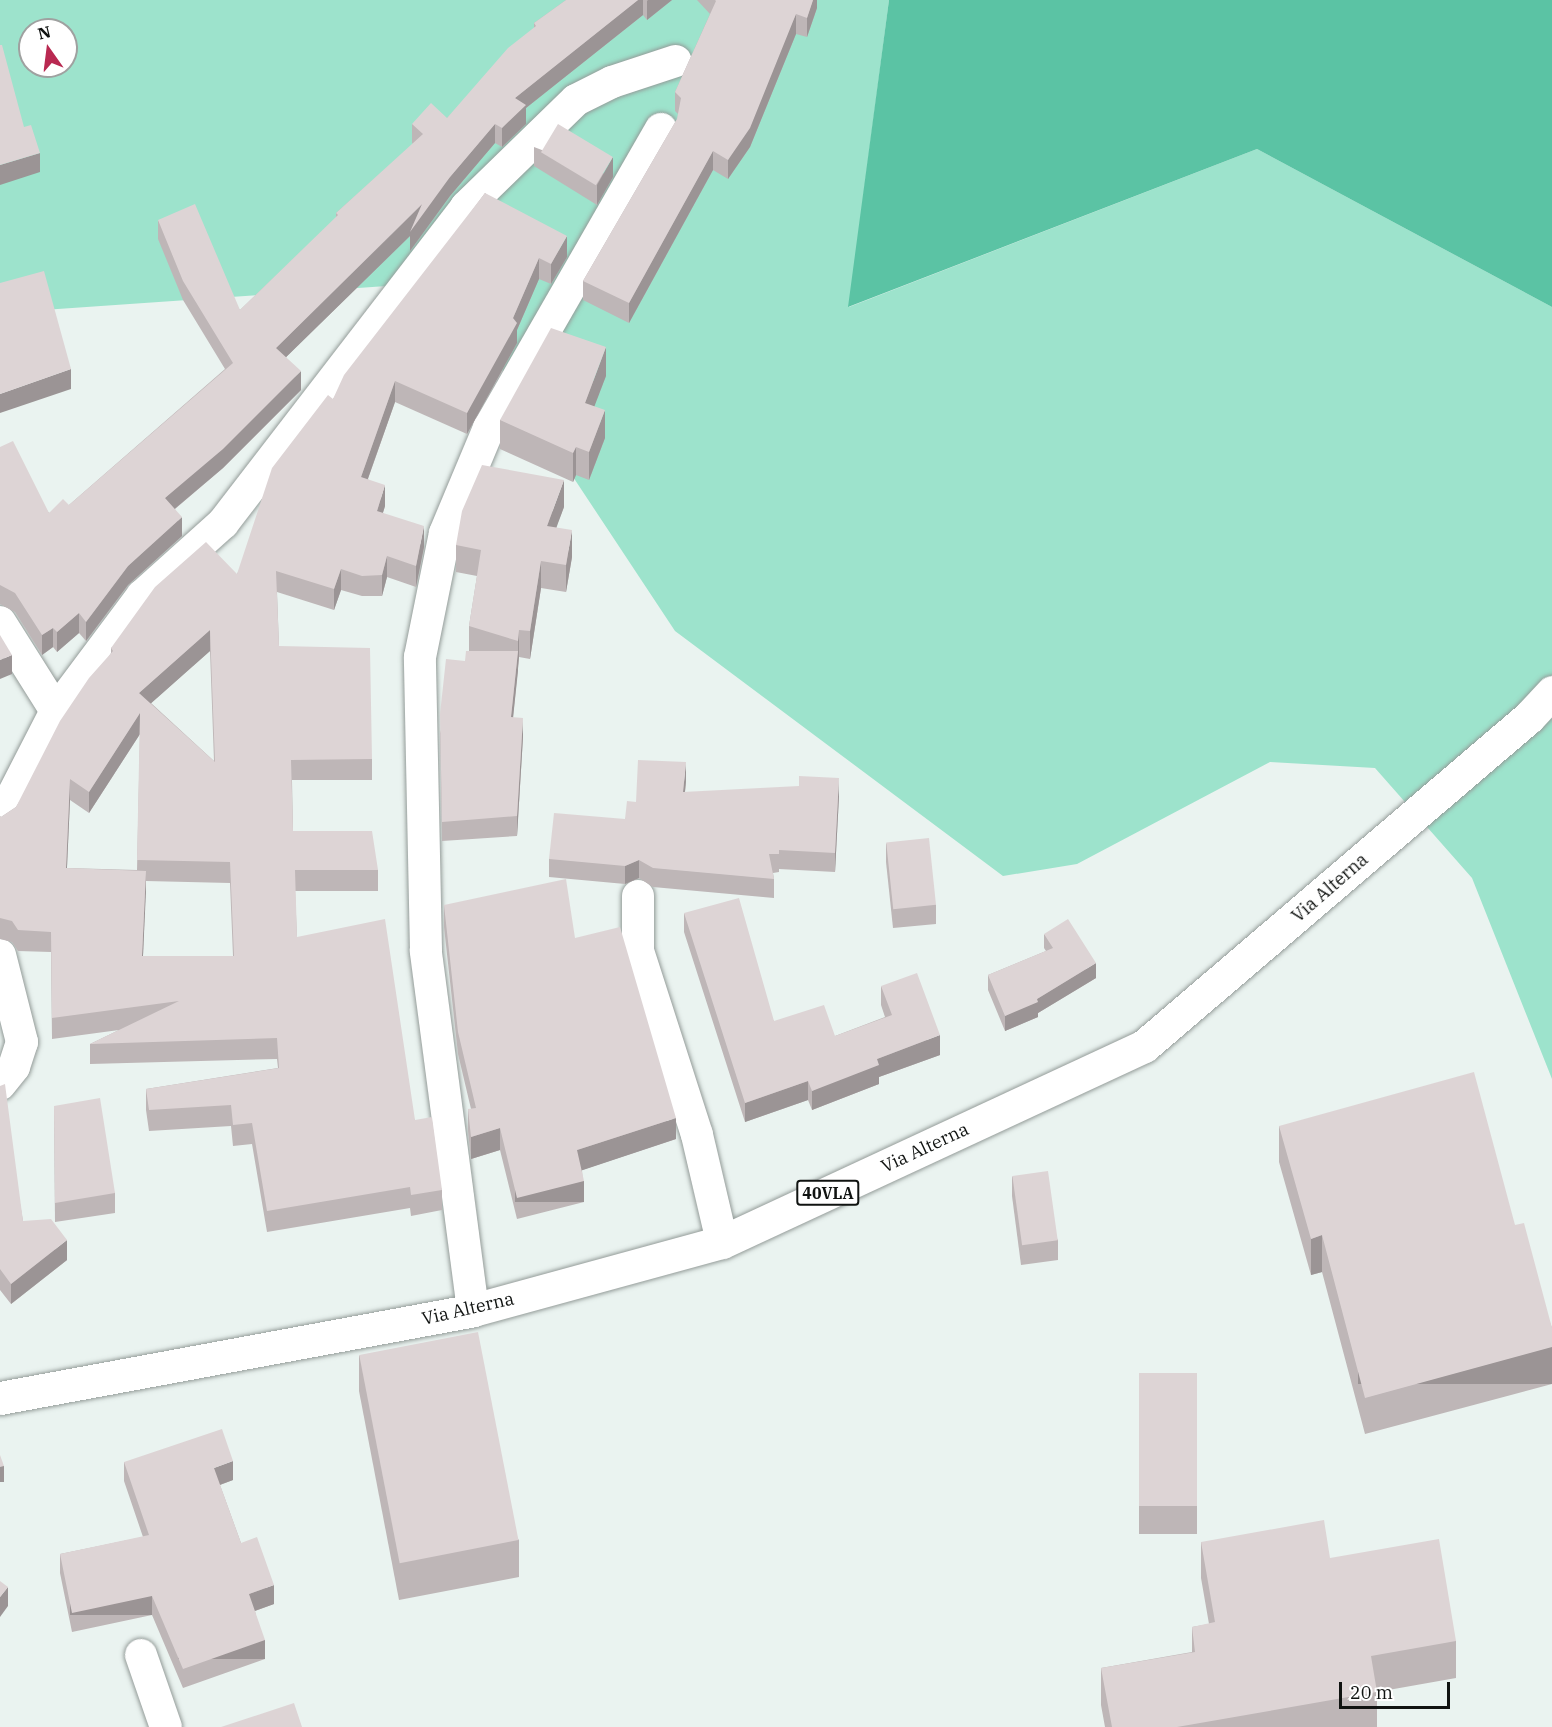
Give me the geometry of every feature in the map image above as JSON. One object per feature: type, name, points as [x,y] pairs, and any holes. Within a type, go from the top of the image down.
[{"type":"main road","name":"Via Alterna","points":[[0,1398],[474,1310],[722,1242],[1144,1046],[1529,717],[1552,692]]},
{"type":"street","points":[[0,820],[56,711],[142,596],[223,523],[466,207],[576,100],[612,82],[676,61]]},
{"type":"street","points":[[474,1310],[426,951],[420,657],[445,534],[489,428],[661,129]]},
{"type":"street","points":[[0,622],[56,711]]},
{"type":"street","points":[[638,896],[638,951],[697,1135],[722,1242]]},
{"type":"street","points":[[0,955],[22,1042],[14,1067],[0,1084]]},
{"type":"street","points":[[141,1655],[166,1727]]},
{"type":"shaded area","points":[[0,0],[889,0],[849,307],[1257,149],[1552,307],[1552,1079],[1472,878],[1375,768],[1270,762],[1077,864],[1003,876],[675,631],[444,282],[0,313]]},
{"type":"shaded area","points":[[889,0],[1552,0],[1552,307],[1257,149],[848,307]]},
{"type":"building","points":[[566,0],[638,0],[515,98],[526,105],[502,128],[495,124],[450,177],[410,232],[422,204],[276,348],[301,371],[223,449],[165,498],[182,517],[128,566],[86,622],[79,613],[57,632],[53,628],[42,635],[15,593],[0,585],[0,447],[13,441],[49,513],[63,499],[69,505],[233,363],[183,281],[158,220],[195,204],[240,310],[338,215],[336,213],[423,134],[412,124],[431,103],[447,118],[508,48],[536,26],[534,23]]},
{"type":"building","points":[[715,0],[813,0],[807,18],[796,14],[750,128],[728,160],[713,151],[629,303],[583,281],[677,119],[681,98],[675,92]]},
{"type":"building","points":[[0,45],[2,45],[24,127],[31,125],[40,153],[0,165]]},
{"type":"building","points":[[558,124],[613,157],[596,185],[541,152]]},
{"type":"building","points":[[485,193],[567,236],[551,264],[539,258],[513,318],[517,323],[467,413],[395,381],[361,477],[385,485],[377,511],[424,526],[416,566],[387,556],[382,575],[362,576],[341,569],[334,589],[276,571],[279,646],[370,648],[372,759],[291,760],[293,831],[372,831],[378,870],[295,870],[297,937],[385,919],[415,1120],[432,1117],[442,1190],[411,1195],[410,1187],[267,1211],[252,1123],[233,1125],[231,1105],[149,1110],[146,1089],[279,1068],[277,1038],[90,1044],[179,1001],[52,1018],[51,932],[18,930],[12,921],[0,918],[0,816],[16,807],[60,721],[89,678],[113,651],[111,648],[155,587],[206,542],[237,574],[272,468],[328,395],[333,399],[344,375]],"holes":[[[210,630],[215,762],[139,693]],[[140,713],[137,860],[230,862],[234,956],[142,956],[146,871],[66,868],[70,779],[89,792]]]},
{"type":"building","points":[[44,271],[71,369],[0,394],[0,283]]},
{"type":"building","points":[[551,328],[606,347],[585,403],[605,410],[589,452],[576,447],[573,453],[500,420]]},
{"type":"building","points":[[482,465],[564,480],[547,526],[572,530],[566,565],[541,561],[530,631],[519,630],[518,641],[469,626],[481,550],[456,545],[462,511]]},
{"type":"building","points":[[0,635],[12,655],[0,660]]},
{"type":"building","points":[[466,651],[518,651],[511,717],[523,718],[517,816],[442,822],[440,714],[446,659],[465,661]]},
{"type":"building","points":[[638,760],[686,762],[683,792],[799,786],[799,776],[839,778],[835,853],[779,850],[779,854],[769,854],[774,879],[653,868],[639,860],[625,866],[549,859],[554,813],[625,819],[627,801],[636,802]]},
{"type":"building","points":[[929,838],[936,905],[893,909],[886,842]]},
{"type":"building","points":[[566,879],[575,938],[620,927],[676,1118],[577,1150],[584,1181],[517,1198],[500,1128],[471,1137],[468,1109],[476,1108],[458,1032],[444,905]]},
{"type":"building","points":[[739,898],[774,1021],[824,1005],[835,1036],[892,1015],[881,986],[917,973],[940,1035],[877,1059],[879,1065],[812,1091],[808,1081],[745,1103],[684,913]]},
{"type":"building","points":[[1068,919],[1096,963],[1037,999],[1038,1002],[1005,1016],[988,975],[1053,948],[1044,934]]},
{"type":"building","points":[[1474,1072],[1515,1225],[1524,1223],[1552,1328],[1552,1347],[1365,1398],[1322,1235],[1311,1239],[1279,1126]]},
{"type":"building","points":[[5,1084],[23,1221],[51,1219],[67,1240],[11,1284],[0,1269],[0,1086]]},
{"type":"building","points":[[100,1098],[115,1193],[55,1203],[54,1106]]},
{"type":"building","points":[[1048,1171],[1058,1240],[1022,1245],[1012,1176]]},
{"type":"building","points":[[478,1332],[518,1540],[400,1563],[359,1355]]},
{"type":"building","points":[[1139,1373],[1197,1373],[1197,1506],[1139,1506]]},
{"type":"building","points":[[222,1429],[233,1461],[214,1468],[241,1543],[257,1537],[274,1585],[249,1594],[265,1640],[183,1669],[152,1596],[72,1613],[60,1554],[149,1535],[124,1462]]},
{"type":"building","points":[[0,1455],[4,1466],[0,1467]]},
{"type":"building","points":[[1324,1520],[1330,1558],[1439,1539],[1456,1641],[1371,1656],[1377,1692],[1177,1727],[1112,1727],[1101,1668],[1195,1652],[1192,1627],[1215,1622],[1201,1542]]},
{"type":"building","points":[[0,1581],[8,1587],[0,1597]]},
{"type":"building","points":[[294,1703],[302,1727],[221,1727]]}]
